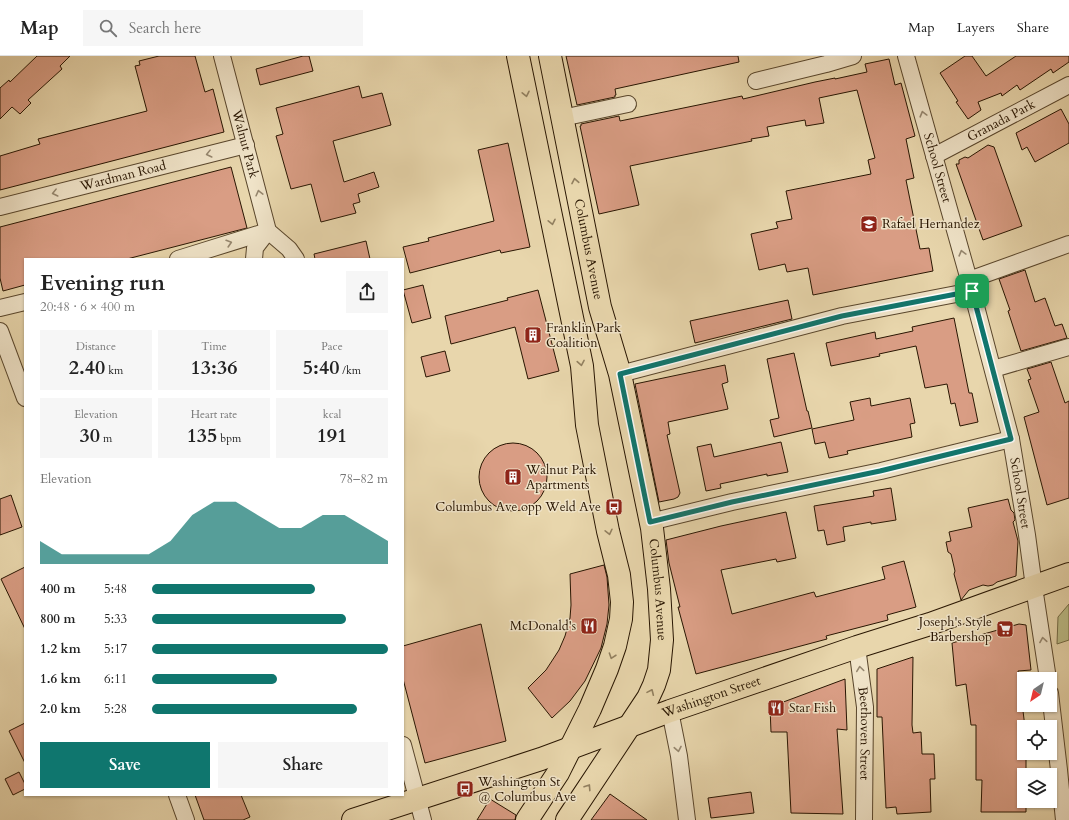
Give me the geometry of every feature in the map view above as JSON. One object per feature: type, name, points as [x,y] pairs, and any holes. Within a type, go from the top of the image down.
[{"type":"main road","points":[[518,56],[582,366],[587,425],[621,587],[621,618],[614,652],[572,748],[555,779],[526,820]]},
{"type":"main road","name":"Columbus Avenue","points":[[550,56],[600,307],[620,374],[650,522],[658,576],[662,636],[659,670],[648,698],[631,726],[567,820]]},
{"type":"main road","name":"Washington Street","points":[[353,820],[541,759],[670,711],[1069,574]]},
{"type":"street","name":"Walnut Park","points":[[222,56],[268,231]]},
{"type":"street","points":[[756,81],[853,56]]},
{"type":"street","name":"School Street","points":[[906,56],[1011,439],[1047,672]]},
{"type":"street","name":"Granada Park","points":[[934,156],[1069,85]]},
{"type":"street","points":[[562,118],[628,104]]},
{"type":"street","name":"Wardman Road","points":[[0,207],[246,145]]},
{"type":"street","points":[[181,258],[268,231]]},
{"type":"street","points":[[254,258],[255,248],[268,231]]},
{"type":"street","points":[[268,231],[289,249],[295,258]]},
{"type":"street","points":[[620,374],[842,316],[970,286],[1069,244]]},
{"type":"street","points":[[0,308],[24,302]]},
{"type":"street","points":[[0,331],[24,395]]},
{"type":"street","points":[[993,369],[1069,347]]},
{"type":"street","points":[[650,522],[732,502],[880,471],[1011,439]]},
{"type":"street","name":"Beethoven Street","points":[[857,646],[865,707],[864,820]]},
{"type":"street","points":[[670,711],[679,756],[687,820]]},
{"type":"street","points":[[1054,712],[1064,769],[1064,820]]},
{"type":"street","points":[[404,749],[423,820]]},
{"type":"street","points":[[177,796],[186,820]]},
{"type":"green space","points":[[1069,604],[1069,640],[1057,644],[1058,617]]},
{"type":"building","points":[[37,56],[70,56],[60,66],[62,69],[28,100],[31,103],[20,114],[12,107],[0,119],[0,88],[9,80],[10,82]]},
{"type":"building","points":[[159,56],[195,56],[205,92],[213,89],[224,132],[0,190],[0,156],[40,144],[38,139],[147,111],[135,66],[140,65],[139,61]]},
{"type":"building","points":[[303,56],[309,56],[313,71],[260,85],[256,69]]},
{"type":"building","points":[[566,56],[738,56],[739,62],[615,89],[615,97],[577,105]]},
{"type":"building","points":[[965,56],[972,56],[986,76],[1016,56],[1069,56],[1069,62],[1053,73],[1051,69],[1020,90],[1017,85],[1002,96],[1001,93],[978,102],[981,110],[968,119],[956,102],[958,101],[940,73]]},
{"type":"building","points":[[889,59],[895,85],[901,83],[915,136],[906,139],[914,178],[906,180],[920,249],[929,248],[933,271],[813,295],[808,268],[787,272],[785,264],[759,270],[751,234],[778,228],[776,222],[792,219],[786,191],[871,174],[868,160],[875,158],[857,90],[819,98],[824,123],[806,126],[805,120],[767,127],[769,136],[751,139],[752,141],[630,166],[639,205],[599,214],[580,126],[581,124],[619,116],[620,121],[742,96],[743,99],[815,82],[867,72],[865,64]]},
{"type":"building","points":[[359,86],[362,98],[382,93],[391,125],[333,141],[344,182],[374,172],[379,187],[358,194],[360,202],[353,204],[356,213],[321,222],[311,184],[291,189],[276,136],[283,134],[276,108]]},
{"type":"building","points":[[1061,109],[1069,124],[1069,143],[1035,162],[1027,147],[1022,150],[1016,133]]},
{"type":"building","points":[[508,143],[530,247],[501,253],[500,250],[410,273],[403,247],[429,241],[428,238],[494,221],[478,150]]},
{"type":"building","points":[[988,145],[994,147],[1022,226],[983,240],[956,164],[959,164],[959,160],[965,157],[968,158]]},
{"type":"building","points":[[231,167],[247,228],[131,258],[24,258],[24,285],[3,291],[0,278],[0,227]]},
{"type":"building","points":[[366,241],[370,258],[315,258],[314,254]]},
{"type":"building","points":[[1025,270],[1035,302],[1045,298],[1055,326],[1062,324],[1067,338],[1021,351],[1008,311],[1010,310],[999,279]]},
{"type":"building","points":[[423,285],[431,318],[412,323],[404,290]]},
{"type":"building","points":[[538,290],[559,371],[528,379],[515,327],[451,344],[445,316],[508,300],[507,298]]},
{"type":"building","points":[[788,300],[792,319],[695,343],[690,321]]},
{"type":"building","points":[[954,318],[969,393],[972,393],[978,422],[960,426],[955,403],[951,404],[947,384],[925,388],[916,346],[879,354],[880,356],[831,366],[826,343],[875,332],[876,339],[913,331],[912,327]]},
{"type":"building","points":[[445,351],[450,371],[426,377],[421,357]]},
{"type":"building","points":[[794,353],[812,428],[774,437],[770,420],[779,418],[767,359]]},
{"type":"building","points":[[1051,362],[1065,403],[1069,401],[1069,498],[1047,505],[1024,417],[1039,412],[1028,380],[1031,379],[1027,369]]},
{"type":"building","points":[[725,365],[728,382],[722,384],[728,409],[668,422],[670,434],[667,435],[680,493],[678,497],[674,499],[659,502],[635,384]]},
{"type":"building","points":[[870,398],[871,406],[910,398],[915,423],[910,424],[912,437],[847,451],[848,454],[829,458],[825,442],[815,444],[812,429],[854,420],[850,402]]},
{"type":"building","points":[[781,442],[788,472],[767,476],[767,474],[720,484],[721,488],[706,491],[697,447],[711,444],[714,457]]},
{"type":"building","name":"Walnut Park Apartments","points":[[513,443],[526,445],[537,453],[545,464],[547,477],[545,490],[537,501],[526,509],[513,511],[500,509],[489,501],[481,490],[479,477],[481,464],[489,453],[500,445]]},
{"type":"building","points":[[891,488],[896,520],[871,524],[871,522],[843,527],[845,541],[827,545],[824,530],[818,531],[814,506],[874,496],[873,491]]},
{"type":"building","points":[[11,495],[22,527],[0,535],[0,499]]},
{"type":"building","points":[[1008,499],[1011,510],[1014,513],[1015,520],[1013,522],[1018,541],[1016,576],[997,582],[993,585],[983,585],[969,590],[961,600],[954,574],[955,571],[951,554],[948,552],[946,542],[951,541],[949,532],[972,527],[968,508]]},
{"type":"building","points":[[786,512],[796,558],[777,562],[776,559],[721,570],[732,614],[814,592],[816,597],[885,579],[882,567],[904,561],[916,607],[887,615],[888,620],[826,636],[827,639],[696,674],[678,607],[680,607],[669,563],[666,540]]},
{"type":"building","points":[[604,565],[607,577],[609,605],[607,624],[601,648],[585,681],[570,701],[552,718],[528,688],[546,670],[559,650],[565,636],[570,618],[570,574]]},
{"type":"building","points":[[24,568],[24,627],[1,579]]},
{"type":"building","points":[[481,624],[506,741],[425,763],[404,683],[404,646]]},
{"type":"building","points":[[1019,624],[1026,625],[1031,670],[1017,672],[1017,712],[1023,712],[1024,720],[1017,720],[1017,760],[1026,760],[1026,768],[1017,768],[1017,808],[1026,808],[1026,812],[981,812],[982,780],[976,780],[976,725],[971,725],[966,684],[956,686],[952,643]]},
{"type":"building","points":[[913,657],[913,733],[921,732],[922,754],[934,754],[935,779],[930,779],[931,812],[897,814],[896,807],[886,808],[882,717],[877,717],[877,669]]},
{"type":"building","points":[[845,679],[847,730],[837,729],[843,814],[791,813],[787,732],[771,732],[770,707]]},
{"type":"building","points":[[24,724],[24,761],[9,731]]},
{"type":"building","points":[[19,772],[24,782],[24,790],[13,795],[5,779]]},
{"type":"building","points":[[751,792],[754,813],[711,818],[708,798]]},
{"type":"building","points":[[610,794],[647,820],[591,820]]},
{"type":"building","points":[[195,796],[241,796],[250,817],[243,820],[204,820]]},
{"type":"building","points":[[490,799],[516,815],[515,820],[477,820]]},
{"type":"place","name":"Rafael Hernandez","points":[[869,224]]},
{"type":"place","name":"Franklin Park Coalition","points":[[533,335]]},
{"type":"place","name":"Walnut Park Apartments","points":[[513,477]]},
{"type":"place","name":"Columbus Ave opp Weld Ave","points":[[614,507]]},
{"type":"place","name":"McDonald's","points":[[589,626]]},
{"type":"place","name":"Joseph's Style Barbershop","points":[[1005,629]]},
{"type":"place","name":"Star Fish","points":[[776,708]]},
{"type":"place","name":"Washington St @ Columbus Ave","points":[[465,789]]},
{"type":"route","points":[[972,291],[1011,439],[880,471],[732,502],[650,522],[620,374],[842,316],[972,291]]}]
